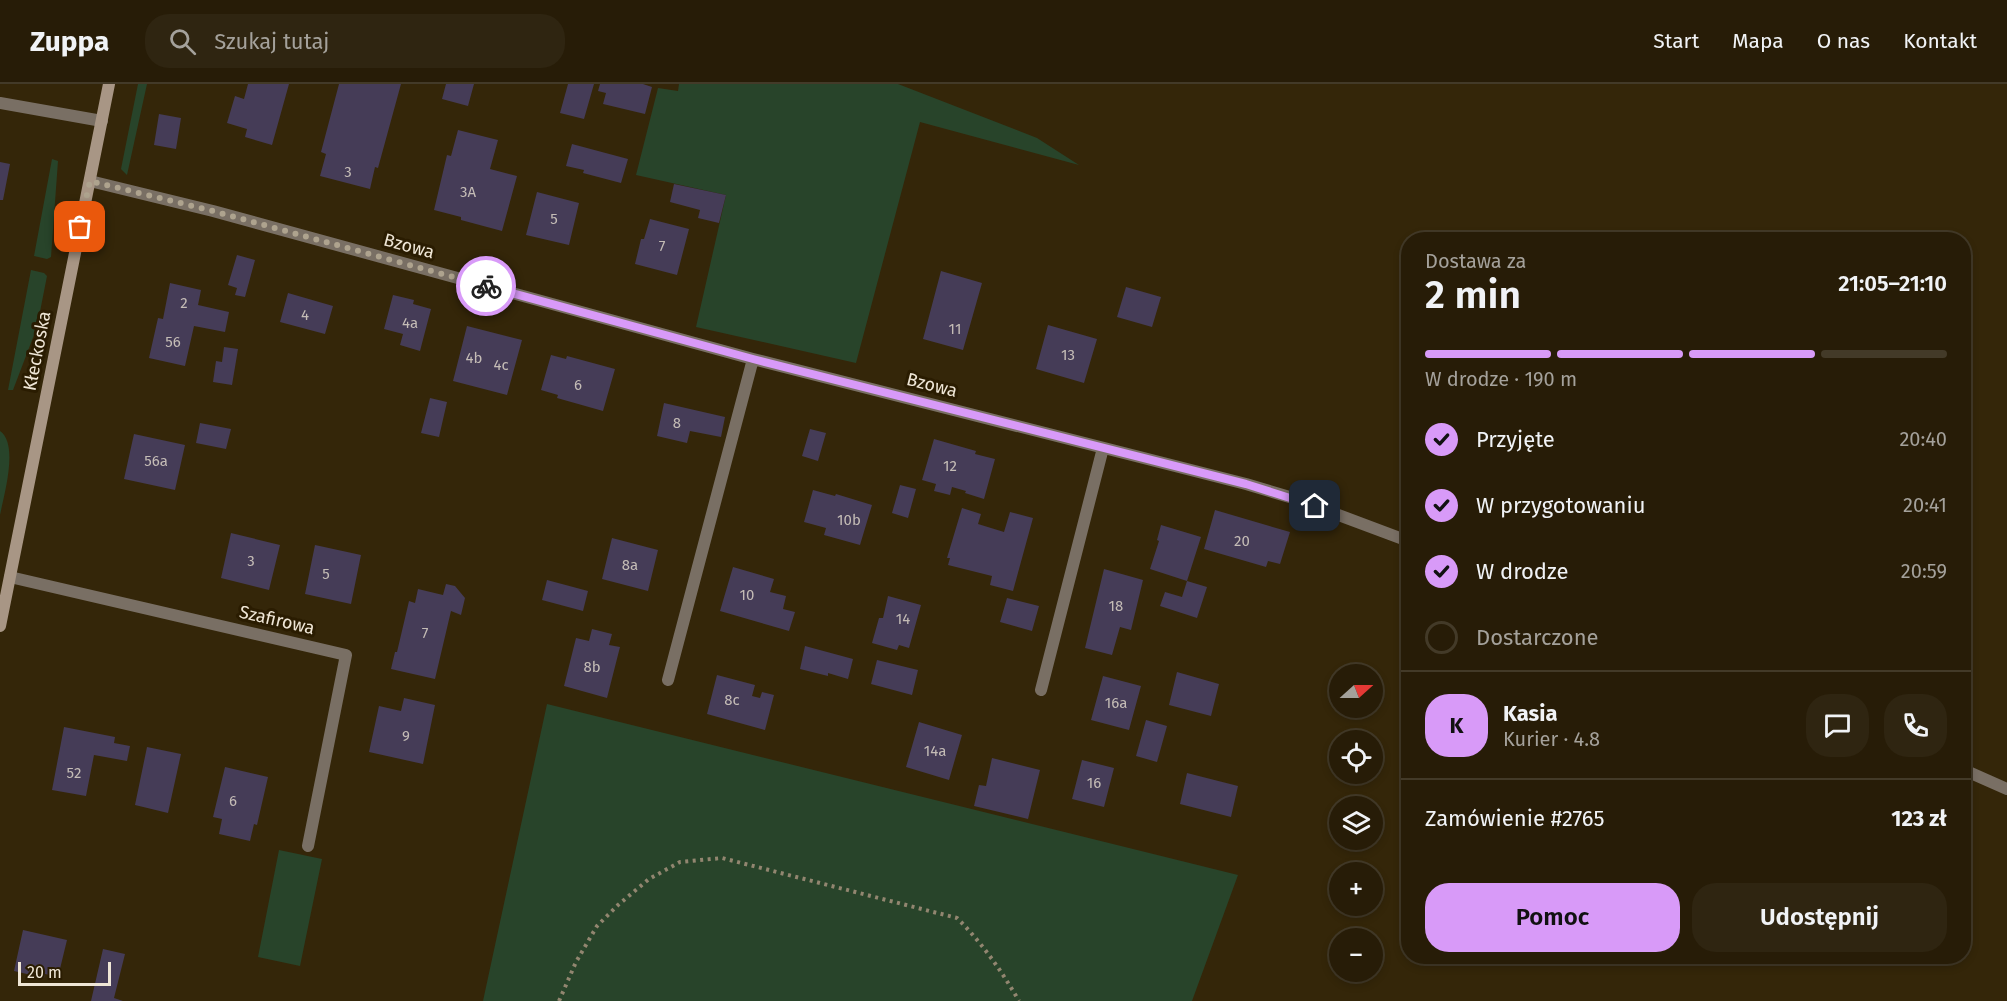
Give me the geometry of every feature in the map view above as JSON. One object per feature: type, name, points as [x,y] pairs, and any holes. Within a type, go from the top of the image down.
[{"type":"main road","name":"Kłeckoska","points":[[0,626],[109,84]]},
{"type":"street","points":[[0,103],[102,121]]},
{"type":"street","name":"Bzowa","points":[[90,181],[213,211],[753,359],[1293,498],[1401,538]]},
{"type":"street","points":[[668,680],[753,359]]},
{"type":"street","points":[[1041,690],[1102,448]]},
{"type":"street","name":"Szafirowa","points":[[10,577],[346,655],[308,846]]},
{"type":"street","points":[[1971,773],[2007,789]]},
{"type":"path","points":[[559,1001],[576,962],[597,926],[618,905],[649,879],[680,862],[722,858],[957,918],[978,939],[1000,968],[1019,1001]]},
{"type":"green space","points":[[138,84],[147,84],[127,175],[121,169]]},
{"type":"green space","points":[[679,84],[898,84],[1037,138],[1079,165],[920,122],[856,363],[696,327],[726,195],[636,175],[658,88],[678,91]]},
{"type":"green space","points":[[52,159],[58,161],[51,257],[47,259],[34,256]]},
{"type":"green space","points":[[31,270],[47,276],[37,327],[13,390],[8,390]]},
{"type":"green space","points":[[0,431],[9,447],[9,470],[0,515]]},
{"type":"green space","points":[[547,704],[1238,875],[1192,1001],[483,1001]]},
{"type":"green space","points":[[279,850],[322,859],[300,966],[258,957]]},
{"type":"building","points":[[248,84],[289,84],[272,145],[245,137],[247,129],[227,123],[235,96],[244,99]]},
{"type":"building","points":[[339,84],[401,84],[370,189],[320,176],[326,154],[321,152]]},
{"type":"building","points":[[446,84],[474,84],[468,106],[442,99]]},
{"type":"building","points":[[568,84],[594,84],[584,119],[560,113]]},
{"type":"building","points":[[600,84],[643,84],[652,87],[645,114],[603,104],[606,93],[598,91]]},
{"type":"building","points":[[159,114],[181,118],[176,149],[154,145]]},
{"type":"building","points":[[458,130],[498,140],[490,169],[517,176],[502,231],[434,210],[447,155],[451,156]]},
{"type":"building","points":[[572,144],[628,159],[621,183],[566,166]]},
{"type":"building","points":[[0,162],[10,164],[3,200],[0,200]]},
{"type":"building","points":[[674,184],[726,195],[719,223],[698,218],[700,210],[670,202]]},
{"type":"building","points":[[537,192],[579,203],[569,245],[526,235]]},
{"type":"building","points":[[650,219],[689,229],[677,275],[635,264],[641,239],[644,239]]},
{"type":"building","points":[[237,255],[255,260],[245,297],[235,295],[237,288],[228,285]]},
{"type":"building","points":[[941,271],[982,283],[963,350],[923,339]]},
{"type":"building","points":[[170,283],[201,290],[198,305],[229,312],[225,332],[194,326],[185,366],[149,358],[158,318],[163,319]]},
{"type":"building","points":[[1126,287],[1161,297],[1152,327],[1117,317]]},
{"type":"building","points":[[288,293],[333,306],[325,334],[280,322]]},
{"type":"building","points":[[393,295],[414,300],[413,304],[431,309],[420,351],[400,345],[403,334],[384,329]]},
{"type":"building","points":[[1048,325],[1097,339],[1084,383],[1036,369]]},
{"type":"building","points":[[467,326],[522,340],[507,395],[453,381]]},
{"type":"building","points":[[224,347],[238,349],[232,385],[213,382],[216,361],[222,362]]},
{"type":"building","points":[[551,355],[566,359],[567,356],[615,369],[603,411],[557,398],[558,395],[541,390]]},
{"type":"building","points":[[430,398],[447,402],[439,437],[421,433]]},
{"type":"building","points":[[664,403],[725,417],[721,437],[690,431],[687,443],[657,436]]},
{"type":"building","points":[[200,423],[231,429],[226,449],[196,443]]},
{"type":"building","points":[[810,429],[826,433],[818,461],[802,456]]},
{"type":"building","points":[[134,434],[185,445],[175,490],[124,479]]},
{"type":"building","points":[[934,439],[995,459],[984,499],[952,487],[950,495],[934,491],[936,484],[922,480]]},
{"type":"building","points":[[900,485],[916,489],[908,518],[892,513]]},
{"type":"building","points":[[813,490],[872,505],[860,545],[824,535],[826,528],[804,522]]},
{"type":"building","points":[[962,508],[981,514],[978,524],[1004,532],[1010,512],[1033,518],[1013,591],[990,585],[992,576],[948,565],[950,558],[947,558]]},
{"type":"building","points":[[1215,510],[1290,532],[1280,564],[1268,561],[1266,567],[1204,549]]},
{"type":"building","points":[[1161,525],[1201,537],[1187,581],[1150,569],[1159,541],[1157,540]]},
{"type":"building","points":[[231,533],[280,545],[269,590],[221,578]]},
{"type":"building","points":[[612,538],[658,550],[648,591],[602,579]]},
{"type":"building","points":[[315,545],[361,555],[351,604],[305,594]]},
{"type":"building","points":[[733,567],[774,579],[770,592],[786,596],[783,609],[795,612],[789,631],[720,611]]},
{"type":"building","points":[[1104,569],[1143,580],[1131,630],[1120,627],[1112,655],[1085,648]]},
{"type":"building","points":[[547,580],[588,591],[583,611],[542,600]]},
{"type":"building","points":[[1187,581],[1207,587],[1197,618],[1160,606],[1165,592],[1182,597]]},
{"type":"building","points":[[446,584],[455,586],[465,598],[461,615],[451,611],[435,679],[391,669],[409,601],[415,603],[418,589],[443,595]]},
{"type":"building","points":[[888,596],[921,605],[909,648],[899,645],[897,650],[872,643],[879,618],[883,618]]},
{"type":"building","points":[[1007,598],[1039,606],[1032,631],[1000,622]]},
{"type":"building","points":[[592,629],[612,634],[609,645],[620,647],[607,698],[564,686],[576,638],[589,641]]},
{"type":"building","points":[[805,646],[853,659],[848,679],[800,669]]},
{"type":"building","points":[[877,660],[918,670],[912,695],[871,684]]},
{"type":"building","points":[[1177,672],[1219,684],[1211,716],[1169,705]]},
{"type":"building","points":[[717,675],[755,685],[752,696],[760,698],[762,692],[774,695],[765,730],[707,714]]},
{"type":"building","points":[[1103,676],[1141,686],[1129,730],[1091,720]]},
{"type":"building","points":[[404,698],[435,705],[423,764],[369,752],[379,706],[401,711]]},
{"type":"building","points":[[1146,720],[1167,726],[1157,762],[1136,756]]},
{"type":"building","points":[[919,722],[962,735],[949,780],[906,767]]},
{"type":"building","points":[[64,727],[115,737],[114,743],[130,746],[127,761],[94,755],[86,796],[52,790]]},
{"type":"building","points":[[147,747],[181,754],[168,813],[135,805]]},
{"type":"building","points":[[992,758],[1040,770],[1028,819],[974,806],[979,785],[986,786]]},
{"type":"building","points":[[1082,760],[1114,768],[1104,807],[1072,799]]},
{"type":"building","points":[[225,767],[268,777],[257,825],[254,824],[250,841],[219,834],[222,819],[213,817]]},
{"type":"building","points":[[1187,773],[1238,786],[1231,817],[1180,804]]},
{"type":"building","points":[[23,930],[67,940],[58,977],[45,974],[44,978],[14,971]]},
{"type":"building","points":[[103,949],[125,954],[114,998],[123,1001],[91,1001]]},
{"type":"way so far","points":[[80,227],[90,181],[213,211],[486,286]]},
{"type":"route","points":[[486,286],[753,359],[1246,484],[1315,506]]}]
